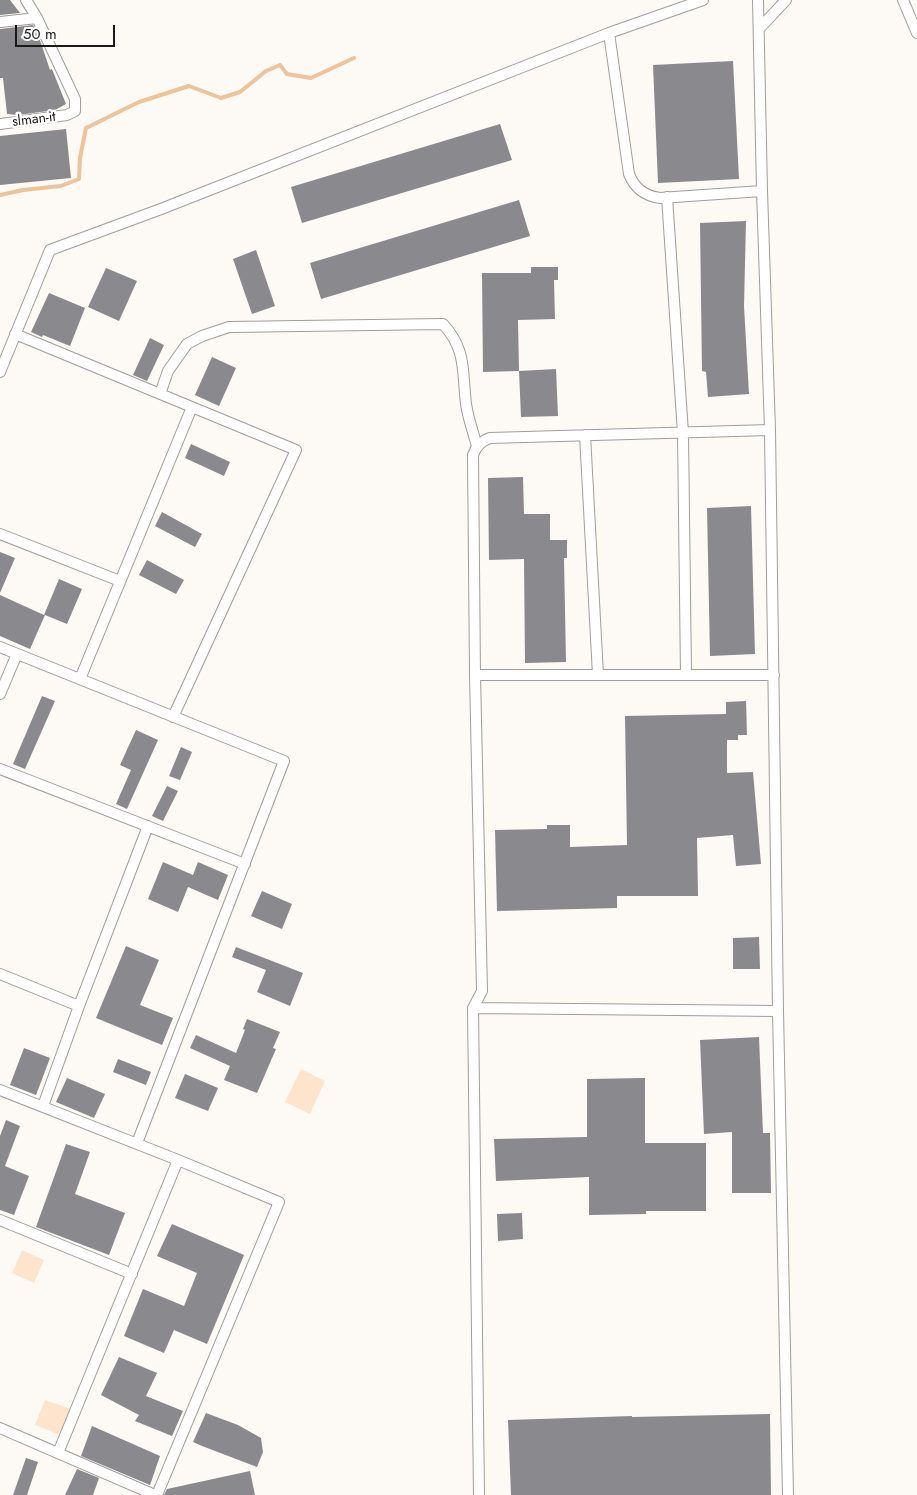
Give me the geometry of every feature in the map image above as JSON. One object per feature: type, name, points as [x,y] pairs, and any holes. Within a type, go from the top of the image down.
[{"type":"street","points":[[0,22],[37,18],[26,0]]},
{"type":"street","points":[[0,372],[50,250],[170,205],[608,32],[703,0]]},
{"type":"street","points":[[758,0],[770,430],[778,1011],[788,1495]]},
{"type":"street","points":[[759,29],[786,0]]},
{"type":"street","points":[[903,0],[917,33]]},
{"type":"street","name":"slman-it","points":[[0,124],[67,115],[75,111],[76,99],[37,18]]},
{"type":"street","points":[[608,32],[629,174],[636,186],[647,195],[660,198],[762,191]]},
{"type":"street","points":[[667,197],[683,433],[686,675]]},
{"type":"street","points":[[160,394],[168,371],[187,344],[202,336],[229,327],[443,324],[452,333],[460,349],[466,406],[477,446]]},
{"type":"street","points":[[15,334],[296,450],[173,717]]},
{"type":"street","points":[[80,679],[192,407]]},
{"type":"street","points":[[479,1495],[473,1008],[482,991],[475,675],[473,455],[481,442],[490,438],[770,430]]},
{"type":"street","points":[[585,435],[598,675]]},
{"type":"street","points":[[0,534],[120,581]]},
{"type":"street","points":[[0,647],[284,761],[137,1143]]},
{"type":"street","points":[[0,694],[17,654]]},
{"type":"street","points":[[475,675],[774,675]]},
{"type":"street","points":[[0,769],[244,864]]},
{"type":"street","points":[[43,1106],[148,826]]},
{"type":"street","points":[[0,974],[79,1006]]},
{"type":"street","points":[[473,1008],[778,1011]]},
{"type":"street","points":[[0,1090],[137,1143],[279,1202],[156,1495],[0,1428]]},
{"type":"street","points":[[58,1453],[178,1160]]},
{"type":"street","points":[[0,1220],[132,1274]]},
{"type":"shaded area","points":[[301,1069],[325,1081],[310,1114],[285,1102]]},
{"type":"shaded area","points":[[22,1250],[44,1260],[34,1283],[12,1273]]},
{"type":"shaded area","points":[[45,1400],[71,1409],[61,1435],[35,1425]]},
{"type":"building","points":[[0,0],[10,0],[20,13],[0,15]]},
{"type":"building","points":[[33,25],[50,70],[52,69],[66,104],[55,110],[18,115],[7,114],[3,78],[0,78],[0,29]]},
{"type":"building","points":[[733,61],[739,179],[658,183],[653,65]]},
{"type":"building","points":[[500,124],[512,160],[302,223],[291,187]]},
{"type":"building","points":[[66,129],[71,178],[0,185],[0,136]]},
{"type":"building","points":[[519,200],[530,236],[321,299],[310,263]]},
{"type":"building","points":[[746,221],[744,306],[749,394],[708,397],[706,372],[702,371],[700,223]]},
{"type":"building","points":[[256,250],[275,306],[252,314],[233,259]]},
{"type":"building","points":[[531,267],[558,267],[558,280],[554,280],[555,319],[518,320],[519,371],[483,372],[482,273],[531,273]]},
{"type":"building","points":[[106,268],[137,281],[119,321],[88,307]]},
{"type":"building","points":[[49,293],[85,308],[70,346],[31,332]]},
{"type":"building","points":[[150,338],[164,345],[147,381],[133,375]]},
{"type":"building","points":[[212,357],[236,368],[219,406],[195,395]]},
{"type":"building","points":[[556,369],[558,416],[521,417],[519,371]]},
{"type":"building","points":[[191,444],[230,462],[224,476],[185,458]]},
{"type":"building","points":[[523,477],[524,514],[550,514],[550,540],[567,540],[567,558],[564,558],[566,662],[525,663],[524,559],[489,560],[488,478]]},
{"type":"building","points":[[751,506],[755,654],[710,656],[707,508]]},
{"type":"building","points":[[162,512],[202,534],[195,547],[155,526]]},
{"type":"building","points":[[0,552],[15,558],[0,593]]},
{"type":"building","points":[[147,560],[184,580],[176,594],[139,575]]},
{"type":"building","points":[[59,579],[82,589],[67,624],[45,615],[30,649],[0,636],[0,595],[44,615]]},
{"type":"building","points":[[42,696],[55,701],[25,769],[13,764]]},
{"type":"building","points":[[746,701],[747,735],[738,735],[738,740],[727,740],[727,773],[753,772],[761,864],[736,866],[733,835],[697,838],[698,896],[617,896],[617,908],[497,911],[495,830],[547,829],[547,825],[570,825],[570,847],[627,845],[625,716],[726,714],[726,702]]},
{"type":"building","points":[[136,730],[158,740],[127,809],[116,804],[131,770],[120,765]]},
{"type":"building","points":[[181,747],[192,752],[180,780],[169,776]]},
{"type":"building","points":[[167,786],[178,791],[163,821],[152,816]]},
{"type":"building","points":[[163,862],[193,875],[198,862],[228,875],[218,900],[188,887],[178,912],[148,899]]},
{"type":"building","points":[[262,891],[292,904],[282,929],[251,916]]},
{"type":"building","points":[[759,937],[760,969],[733,969],[733,938]]},
{"type":"building","points":[[126,946],[159,960],[140,1005],[173,1018],[162,1045],[96,1018]]},
{"type":"building","points":[[236,947],[303,973],[290,1006],[257,992],[266,970],[232,957]]},
{"type":"building","points":[[247,1019],[280,1032],[273,1048],[276,1049],[257,1093],[224,1080],[230,1066],[190,1048],[196,1035],[236,1053]]},
{"type":"building","points":[[759,1037],[763,1133],[770,1133],[771,1193],[732,1193],[732,1132],[704,1134],[700,1040]]},
{"type":"building","points":[[24,1048],[50,1058],[36,1095],[10,1085]]},
{"type":"building","points":[[118,1059],[151,1072],[146,1085],[113,1072]]},
{"type":"building","points":[[185,1074],[218,1088],[208,1111],[175,1098]]},
{"type":"building","points":[[67,1078],[105,1094],[94,1118],[56,1102]]},
{"type":"building","points":[[645,1078],[645,1143],[706,1143],[706,1211],[646,1211],[646,1214],[589,1215],[589,1177],[496,1181],[494,1139],[587,1137],[587,1079]]},
{"type":"building","points":[[6,1120],[20,1126],[5,1166],[29,1176],[14,1215],[0,1210],[0,1136]]},
{"type":"building","points":[[66,1144],[90,1152],[75,1194],[125,1213],[109,1255],[36,1227]]},
{"type":"building","points":[[522,1213],[523,1239],[498,1241],[497,1214]]},
{"type":"building","points":[[172,1224],[244,1255],[207,1344],[174,1330],[164,1353],[124,1336],[143,1289],[184,1306],[197,1273],[157,1256]]},
{"type":"building","points":[[119,1357],[157,1373],[146,1396],[183,1411],[172,1436],[135,1421],[139,1415],[101,1395]]},
{"type":"building","points":[[206,1413],[238,1425],[261,1438],[263,1452],[257,1467],[193,1442]]},
{"type":"building","points":[[770,1414],[771,1495],[511,1495],[508,1420]]},
{"type":"building","points":[[92,1426],[160,1456],[150,1485],[81,1456]]},
{"type":"building","points":[[26,1458],[38,1462],[27,1495],[13,1495]]},
{"type":"building","points":[[77,1469],[99,1478],[93,1495],[65,1495]]},
{"type":"building","points":[[250,1471],[255,1495],[164,1495],[167,1489]]},
{"type":"waterway","points":[[0,195],[23,190],[61,186],[79,179],[80,158],[86,128],[139,102],[189,86],[221,98],[240,92],[266,71],[280,65],[287,74],[311,78],[354,58]]}]
